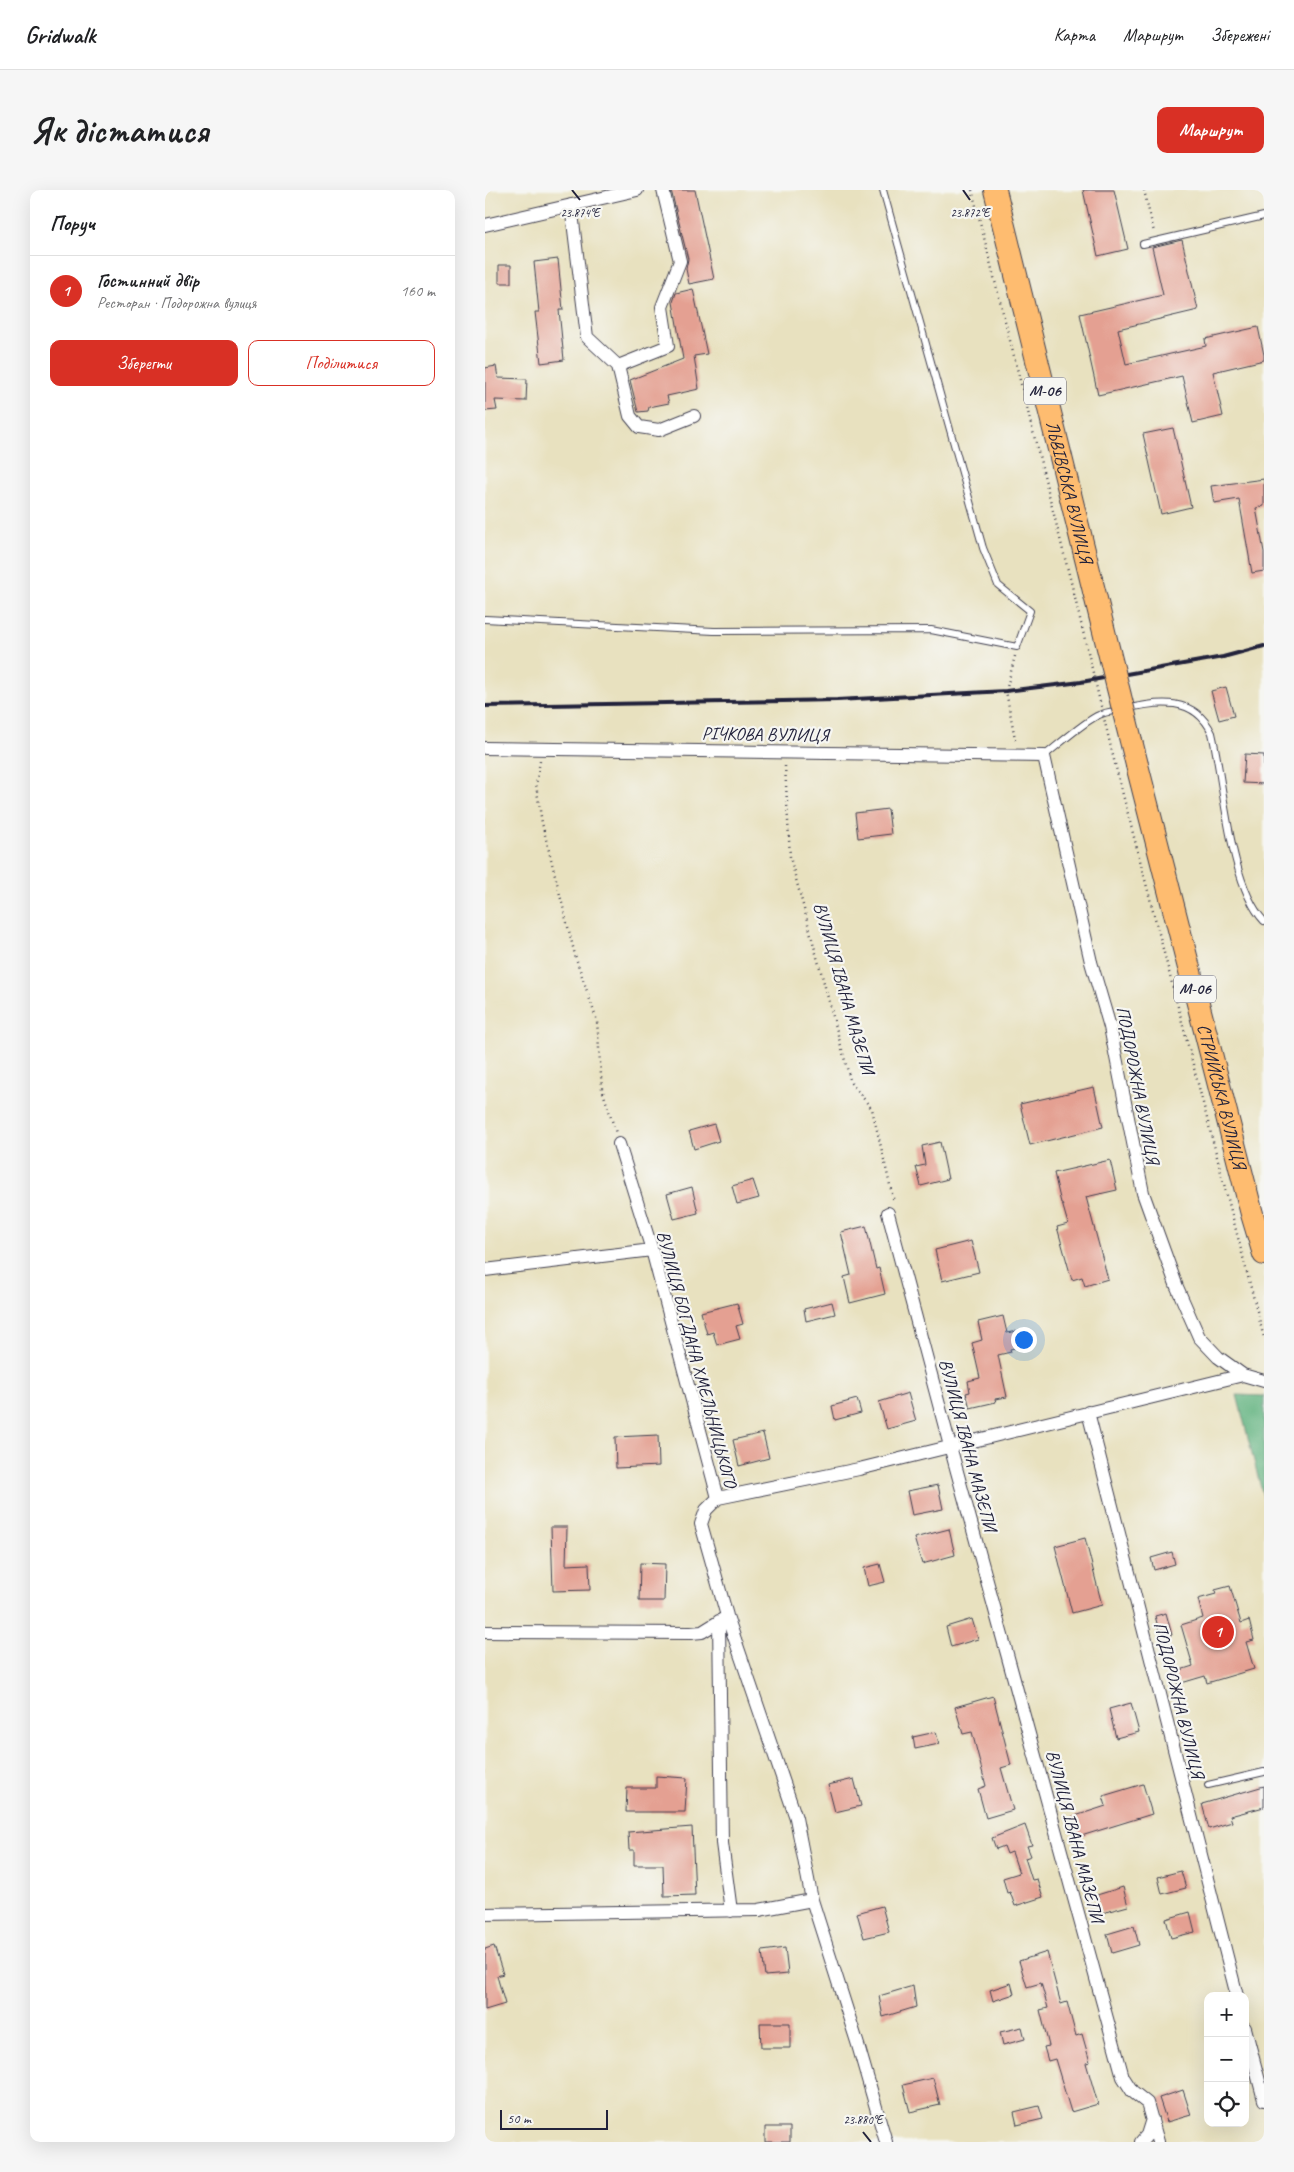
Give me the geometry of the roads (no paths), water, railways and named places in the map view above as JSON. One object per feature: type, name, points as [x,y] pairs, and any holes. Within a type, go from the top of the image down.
[{"type":"highway","name":"ЛЬВІВСЬКА ВУЛИЦЯ","points":[[995,190],[1084,593],[1137,765]]},
{"type":"highway","name":"СТРИЙСЬКА ВУЛИЦЯ","points":[[1137,765],[1249,1204],[1264,1254]]},
{"type":"street","points":[[485,225],[637,190]]},
{"type":"street","points":[[619,366],[669,346],[661,307],[680,261],[663,190]]},
{"type":"street","points":[[571,205],[587,337],[619,366],[630,416],[639,427],[659,430],[694,416]]},
{"type":"street","name":"РІЧКОВА ВУЛИЦЯ","points":[[485,748],[1044,756]]},
{"type":"street","name":"ПОДОРОЖНА ВУЛИЦЯ","points":[[1044,756],[1091,962],[1110,1027],[1143,1193],[1177,1287],[1199,1337],[1218,1357],[1243,1375],[1264,1381]]},
{"type":"street","name":"ВУЛИЦЯ БОГДАНА ХМЕЛЬНИЦЬКОГО","points":[[619,1144],[652,1250],[718,1498],[706,1510],[701,1524],[723,1619],[796,1818],[812,1900],[886,2142]]},
{"type":"street","name":"ВУЛИЦЯ ІВАНА МАЗЕПИ","points":[[889,1213],[949,1446],[1123,2076],[1132,2090],[1147,2103],[1158,2142]]},
{"type":"street","points":[[485,1270],[652,1250]]},
{"type":"street","points":[[718,1498],[859,1469],[1243,1375]]},
{"type":"street","name":"ПОДОРОЖНА ВУЛИЦЯ","points":[[1088,1412],[1236,1992]]},
{"type":"street","points":[[485,1632],[691,1633],[702,1632],[723,1619]]},
{"type":"street","points":[[723,1619],[722,1843],[731,1911]]},
{"type":"street","points":[[485,1914],[759,1910],[812,1900]]},
{"type":"street","points":[[1247,2037],[1264,2100]]},
{"type":"street","points":[[1141,2142],[1147,2135],[1152,2119]]},
{"type":"lane","points":[[485,619],[714,631],[931,630],[1017,648],[1030,611],[998,585],[983,548],[883,190]]},
{"type":"lane","points":[[1143,244],[1264,216]]},
{"type":"lane","points":[[1044,756],[1098,715],[1151,703],[1177,704],[1199,714],[1207,722],[1212,733],[1231,836],[1243,882],[1255,911],[1264,921]]},
{"type":"lane","points":[[1208,1785],[1264,1772]]},
{"type":"railway","points":[[485,706],[837,700],[1006,691],[1081,682],[1223,657],[1264,646]]},
{"type":"place","name":"Гостинний двір","points":[[1218,1632]]}]
